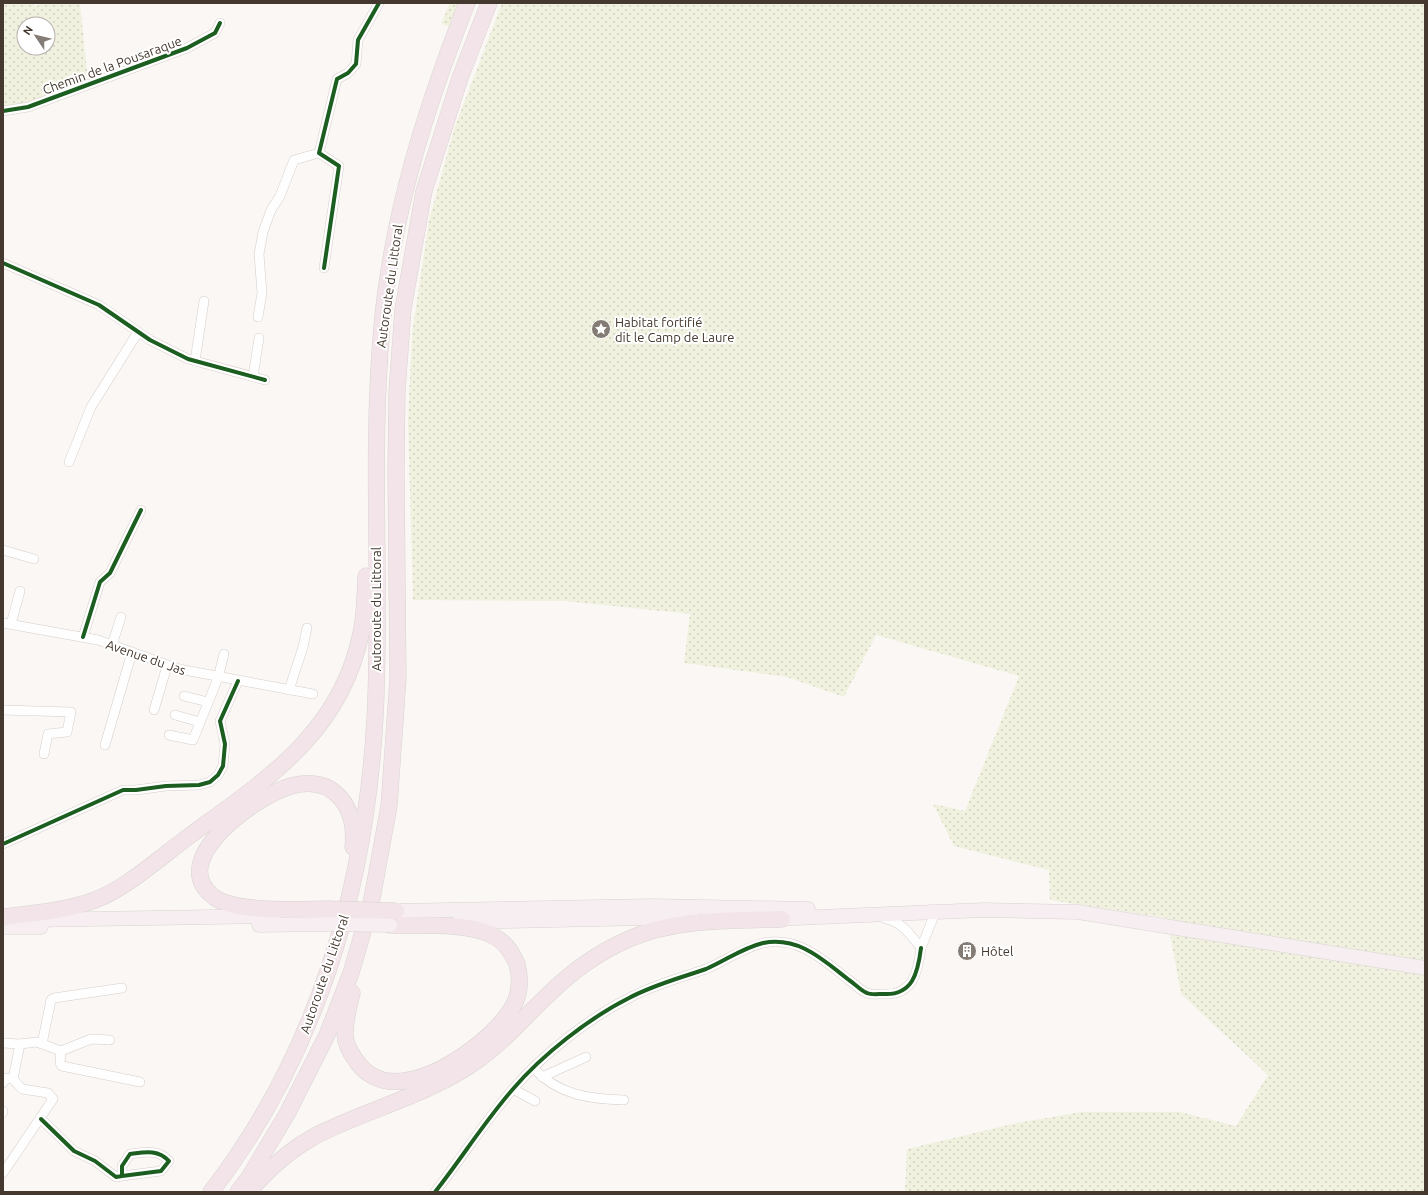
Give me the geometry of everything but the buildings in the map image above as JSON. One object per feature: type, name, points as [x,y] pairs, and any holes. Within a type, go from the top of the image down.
[{"type":"highway","name":"Autoroute du Littoral","points":[[211,1192],[231,1167],[276,1091],[296,1050],[318,1001],[337,944],[352,891],[363,836],[370,784],[375,716],[377,391],[389,266],[399,212],[416,148],[439,73],[467,3]]},
{"type":"highway","name":"Autoroute du Littoral","points":[[238,1192],[264,1152],[306,1078],[327,1035],[351,973],[371,904],[384,841],[392,768],[398,679],[396,471],[397,391],[403,309],[424,191],[446,119],[489,3]]},
{"type":"highway","points":[[3,917],[74,907],[96,900],[116,889],[260,784],[306,743],[330,712],[351,668],[361,634],[365,605],[377,391]]},
{"type":"highway","points":[[276,1091],[306,1017],[336,933],[351,868],[354,823],[348,806],[338,795],[324,787],[308,784],[291,786],[271,794],[252,805],[224,827],[205,850],[200,864],[200,874],[203,884],[214,897],[221,901],[252,907],[327,916],[396,916],[481,931],[502,941],[515,958],[518,968],[519,982],[516,1001],[506,1017],[490,1034],[467,1054],[420,1078],[402,1082],[389,1082],[379,1079],[364,1070],[348,1049],[345,1036],[350,1002],[376,908],[388,844],[397,752],[398,679]]},
{"type":"highway","points":[[249,1192],[288,1154],[314,1137],[342,1123],[417,1094],[444,1081],[475,1063],[493,1049],[548,994],[576,970],[602,953],[630,939],[672,926],[690,923],[782,919]]},
{"type":"main road","points":[[396,916],[653,906],[818,910],[984,910],[1078,912],[1425,968]]},
{"type":"main road","points":[[396,916],[682,917],[782,919],[877,916],[924,910]]},
{"type":"main road","points":[[3,920],[327,916]]},
{"type":"main road","points":[[3,927],[327,916]]},
{"type":"street","points":[[318,153],[337,80],[348,73],[356,64],[358,40],[379,3]]},
{"type":"street","name":"Chemin de la Pousaraque","points":[[3,111],[28,107],[187,48],[215,33],[220,23]]},
{"type":"street","points":[[258,317],[262,293],[259,254],[263,232],[271,210],[280,196],[294,160],[318,153],[339,166],[324,268]]},
{"type":"street","points":[[3,263],[99,305],[150,340],[195,361],[265,380]]},
{"type":"street","points":[[195,361],[204,301]]},
{"type":"street","points":[[69,462],[91,407],[138,332]]},
{"type":"street","points":[[253,377],[259,338]]},
{"type":"street","points":[[83,637],[100,582],[110,573],[141,510]]},
{"type":"street","points":[[3,550],[34,559]]},
{"type":"street","points":[[7,623],[20,591]]},
{"type":"street","points":[[112,645],[121,617]]},
{"type":"street","name":"Avenue du Jas","points":[[7,623],[83,637],[112,645],[167,666],[218,678],[313,694]]},
{"type":"street","points":[[289,690],[303,647],[307,628]]},
{"type":"street","points":[[105,745],[132,652]]},
{"type":"street","points":[[169,735],[193,740],[218,678],[224,654]]},
{"type":"street","points":[[154,710],[167,666]]},
{"type":"street","points":[[3,844],[123,790],[199,785],[210,782],[218,775],[223,766],[225,744],[220,721],[238,681]]},
{"type":"street","points":[[184,696],[208,702]]},
{"type":"street","points":[[3,710],[71,712],[67,732],[48,734],[44,754]]},
{"type":"street","points":[[175,715],[200,722]]},
{"type":"street","points":[[908,931],[907,923],[924,910]]},
{"type":"street","points":[[435,1192],[512,1089],[533,1068],[561,1044],[629,998],[708,968],[738,952],[762,944],[786,942],[804,947],[868,994],[889,995],[908,987],[919,969],[924,910]]},
{"type":"street","points":[[877,916],[894,920],[908,931],[921,948]]},
{"type":"street","points":[[42,1044],[51,1000],[54,998],[122,988]]},
{"type":"street","points":[[3,1043],[20,1044],[37,1042],[61,1051],[91,1039],[110,1040]]},
{"type":"street","points":[[13,1079],[20,1044]]},
{"type":"street","points":[[61,1051],[60,1063],[62,1066],[140,1082]]},
{"type":"street","points":[[542,1077],[586,1057]]},
{"type":"street","points":[[533,1068],[542,1077],[559,1087],[594,1099],[624,1100]]},
{"type":"street","points":[[3,1083],[6,1078],[13,1079],[22,1089],[48,1093],[53,1099],[3,1173]]},
{"type":"street","points":[[512,1089],[535,1101]]},
{"type":"street","points":[[40,1119],[74,1151],[95,1161],[116,1177],[161,1171],[169,1162],[162,1154],[145,1152],[130,1154],[122,1166],[122,1176]]},
{"type":"green space","points":[[3,3],[32,3],[37,6],[41,3],[80,3],[88,81],[23,104],[3,107]]},
{"type":"green space","points":[[450,3],[458,3],[449,26],[441,24]]},
{"type":"green space","points":[[502,3],[1425,3],[1425,1192],[905,1192],[907,1149],[1017,1123],[1082,1112],[1180,1112],[1236,1126],[1268,1075],[1181,994],[1167,918],[1050,900],[1049,870],[954,846],[933,804],[965,811],[1019,676],[876,635],[844,697],[787,677],[684,663],[690,614],[565,601],[413,600],[408,420],[412,334],[429,220],[454,129]]},
{"type":"cycle path","points":[[324,268],[339,166],[319,153],[337,79],[348,73],[356,64],[358,40],[379,3]]},
{"type":"cycle path","points":[[3,111],[28,107],[187,48],[215,33],[220,23]]},
{"type":"cycle path","points":[[3,263],[99,305],[150,340],[188,359],[265,380]]},
{"type":"cycle path","points":[[83,637],[100,582],[110,573],[141,510]]},
{"type":"cycle path","points":[[3,844],[123,790],[199,785],[210,782],[218,775],[223,766],[225,744],[220,721],[238,681]]},
{"type":"cycle path","points":[[435,1192],[502,1102],[538,1063],[582,1027],[614,1006],[638,993],[657,985],[706,969],[755,945],[776,942],[788,943],[810,951],[860,989],[869,994],[893,994],[907,987],[912,981],[916,974],[921,948]]},
{"type":"cycle path","points":[[41,1119],[74,1151],[95,1161],[116,1177],[161,1171],[169,1161],[165,1157],[151,1152],[130,1154],[122,1166],[122,1176]]},
{"type":"place","name":"Habitat fortifié dit le Camp de Laure","points":[[601,329]]},
{"type":"place","name":"Hôtel","points":[[967,951]]}]
